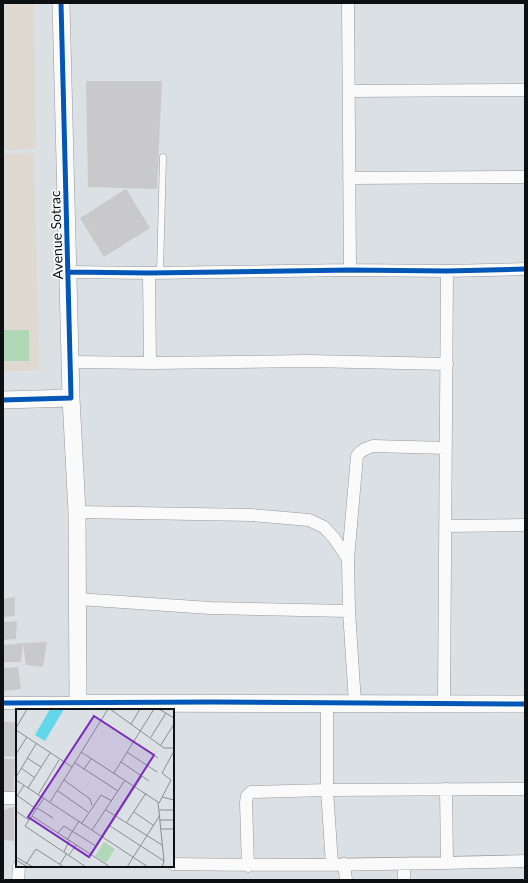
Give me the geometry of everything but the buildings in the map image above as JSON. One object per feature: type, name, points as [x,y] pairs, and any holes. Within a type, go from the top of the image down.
[{"type":"street","name":"Avenue Sotrac","points":[[61,3],[71,398],[77,512],[78,703]]},
{"type":"street","points":[[348,3],[350,270]]},
{"type":"street","points":[[349,91],[525,90]]},
{"type":"street","points":[[349,178],[525,176]]},
{"type":"street","points":[[69,272],[155,273],[525,269]]},
{"type":"street","points":[[444,703],[447,271]]},
{"type":"street","points":[[150,363],[155,273]]},
{"type":"street","points":[[71,362],[150,363],[309,361],[447,364]]},
{"type":"street","points":[[3,400],[71,398]]},
{"type":"street","points":[[355,703],[349,611],[348,558],[355,465],[357,456],[365,448],[373,446],[446,448]]},
{"type":"street","points":[[77,512],[264,515],[309,520],[324,527],[348,558]]},
{"type":"street","points":[[445,526],[525,525]]},
{"type":"street","points":[[78,599],[210,608],[349,611]]},
{"type":"street","points":[[3,703],[20,706],[78,703],[525,704]]},
{"type":"street","points":[[327,703],[327,790],[338,864],[346,880]]},
{"type":"street","points":[[248,866],[246,802],[247,796],[251,792],[525,788]]},
{"type":"street","points":[[446,789],[447,863]]},
{"type":"street","points":[[3,798],[16,798]]},
{"type":"street","points":[[174,864],[248,866],[525,861]]},
{"type":"street","points":[[404,864],[404,880]]},
{"type":"street","points":[[18,880],[19,867]]},
{"type":"lane","points":[[155,273],[163,157]]},
{"type":"shaded area","points":[[3,3],[34,3],[36,149],[3,150]]},
{"type":"shaded area","points":[[34,153],[39,370],[3,372],[3,154]]},
{"type":"green space","points":[[3,330],[29,330],[29,361],[3,361]]},
{"type":"cycle path","points":[[3,400],[71,398],[61,3]]},
{"type":"cycle path","points":[[69,272],[149,273],[525,269]]},
{"type":"cycle path","points":[[3,703],[210,702],[525,704]]}]
